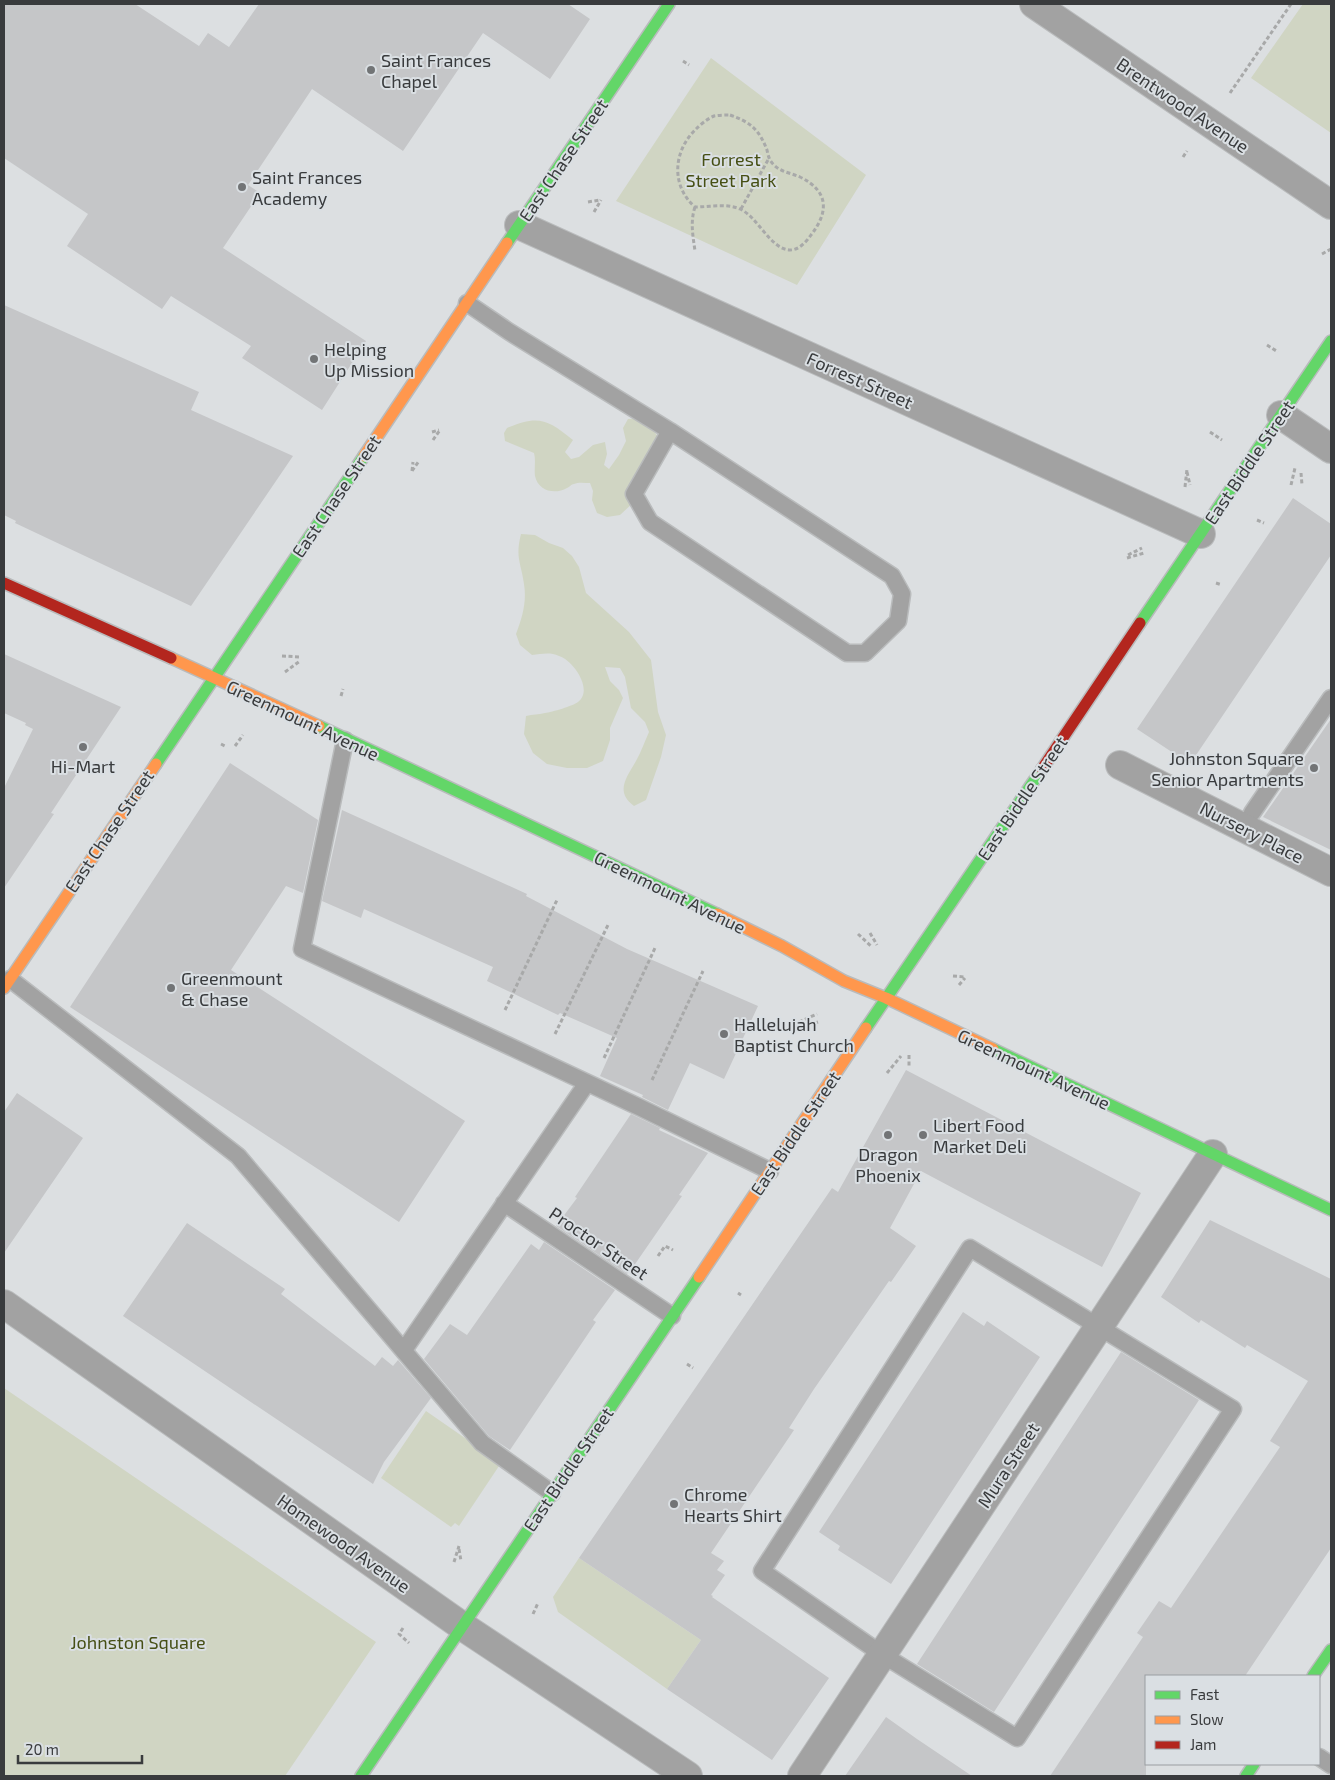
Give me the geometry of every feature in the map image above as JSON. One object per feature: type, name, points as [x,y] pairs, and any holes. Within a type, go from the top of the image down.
[{"type":"main road","name":"East Chase Street","points":[[7,983],[669,4]]},
{"type":"main road","name":"East Biddle Street","points":[[360,1776],[1331,341]]},
{"type":"main road","name":"Greenmount Avenue","points":[[4,583],[214,677],[672,892],[782,946],[844,981],[886,998],[1331,1210]]},
{"type":"main road","points":[[1314,1675],[1331,1650]]},
{"type":"main road","points":[[1246,1776],[1253,1765]]},
{"type":"street","name":"Brentwood Avenue","points":[[1034,4],[1331,206]]},
{"type":"street","name":"Forrest Street","points":[[519,226],[1201,534]]},
{"type":"street","points":[[1281,415],[1331,449]]},
{"type":"street","name":"Nursery Place","points":[[1120,766],[1331,872]]},
{"type":"street","name":"Mura Street","points":[[802,1776],[1213,1154]]},
{"type":"street","name":"Homewood Avenue","points":[[4,1304],[462,1626],[688,1776]]},
{"type":"lane","points":[[467,303],[508,331],[670,432],[892,576],[902,594],[898,621],[865,653],[847,653],[650,522],[634,494],[670,432]]},
{"type":"lane","points":[[1252,813],[1331,698]]},
{"type":"lane","points":[[345,740],[302,949],[639,1107],[770,1171]]},
{"type":"lane","points":[[7,983],[238,1156],[482,1443],[552,1493]]},
{"type":"lane","points":[[404,1350],[504,1203],[589,1084]]},
{"type":"lane","name":"Proctor Street","points":[[504,1203],[672,1316]]},
{"type":"lane","points":[[970,1248],[1100,1326],[1233,1409],[1017,1738],[883,1655],[762,1570],[970,1248]]},
{"type":"lane","points":[[1320,1757],[1331,1765]]},
{"type":"path","points":[[1230,93],[1291,4]]},
{"type":"path","points":[[683,61],[689,65]]},
{"type":"path","points":[[730,115],[754,127],[776,167],[800,177],[810,184],[822,195],[824,205],[823,215],[819,224],[805,243],[790,250],[782,248],[774,242],[752,218],[741,210],[730,206],[715,205],[695,207],[684,195],[677,175],[682,147],[690,134],[701,124],[714,116],[730,115]]},
{"type":"path","points":[[741,210],[769,157]]},
{"type":"path","points":[[588,202],[601,200],[594,212]]},
{"type":"path","points":[[695,207],[692,215],[695,251]]},
{"type":"path","points":[[1322,254],[1331,248]]},
{"type":"path","points":[[1267,345],[1278,352]]},
{"type":"path","points":[[432,432],[440,430],[433,440]]},
{"type":"path","points":[[1210,432],[1222,440]]},
{"type":"path","points":[[413,462],[412,471],[419,461]]},
{"type":"path","points":[[1291,484],[1296,466]]},
{"type":"path","points":[[1185,487],[1187,469],[1190,486]]},
{"type":"path","points":[[1257,520],[1264,523]]},
{"type":"path","points":[[1143,548],[1127,556],[1145,553]]},
{"type":"path","points":[[1216,583],[1222,585]]},
{"type":"path","points":[[282,656],[300,659],[285,672]]},
{"type":"path","points":[[235,746],[243,735]]},
{"type":"path","points":[[221,744],[225,746]]},
{"type":"path","points":[[492,1038],[557,900]]},
{"type":"path","points":[[542,1062],[608,924]]},
{"type":"path","points":[[870,933],[877,945]]},
{"type":"path","points":[[858,934],[872,947]]},
{"type":"path","points":[[589,1084],[655,948]]},
{"type":"path","points":[[639,1107],[703,970]]},
{"type":"path","points":[[953,976],[965,977],[959,984]]},
{"type":"path","points":[[799,1022],[817,1014]]},
{"type":"path","points":[[802,1027],[818,1022]]},
{"type":"path","points":[[908,1055],[909,1066]]},
{"type":"path","points":[[887,1073],[901,1056]]},
{"type":"path","points":[[658,1256],[665,1246],[676,1252]]},
{"type":"path","points":[[687,1364],[693,1368]]},
{"type":"path","points":[[454,1562],[459,1546],[461,1561]]},
{"type":"path","points":[[531,1608],[538,1604],[533,1614]]},
{"type":"path","points":[[399,1634],[410,1643]]},
{"type":"green space","points":[[1303,4],[1331,4],[1331,133],[1251,78]]},
{"type":"green space","name":"Forrest Street Park","points":[[711,58],[866,175],[797,285],[616,201]]},
{"type":"green space","points":[[642,418],[650,425],[660,440],[657,464],[652,480],[634,502],[620,515],[607,517],[597,513],[592,500],[593,491],[590,483],[576,483],[568,488],[557,491],[543,488],[535,476],[534,453],[505,441],[504,433],[507,428],[527,421],[542,421],[556,427],[573,440],[565,452],[571,459],[579,457],[593,445],[605,442],[607,454],[604,465],[609,469],[626,441],[623,428],[628,419]]},
{"type":"green space","points":[[521,534],[535,535],[563,548],[572,556],[579,567],[586,593],[629,632],[651,660],[658,712],[666,735],[661,757],[646,800],[634,806],[625,795],[624,785],[649,732],[645,722],[631,708],[625,677],[620,668],[605,667],[610,681],[619,690],[623,698],[610,728],[610,740],[603,761],[587,768],[567,768],[547,764],[533,753],[524,734],[526,716],[562,709],[572,705],[582,697],[584,690],[580,676],[570,663],[552,654],[532,655],[520,645],[516,634],[522,616],[525,597],[519,555]]},
{"type":"green space","name":"Johnston Square","points":[[4,1388],[376,1642],[285,1776],[4,1776]]},
{"type":"green space","points":[[426,1411],[501,1463],[459,1526],[455,1523],[451,1527],[381,1478]]},
{"type":"green space","points":[[579,1558],[701,1640],[667,1689],[558,1612],[553,1597]]},
{"type":"building","points":[[4,4],[135,4],[199,46],[208,33],[229,47],[259,4],[568,4],[590,19],[550,79],[483,33],[403,151],[312,89],[248,185],[260,193],[223,248],[366,341],[322,410],[242,358],[251,346],[171,296],[162,309],[67,246],[88,214],[4,158]]},
{"type":"building","points":[[4,305],[199,392],[191,410],[293,456],[191,606],[15,523],[16,521],[4,515]]},
{"type":"building","points":[[1293,498],[1331,524],[1331,555],[1190,764],[1137,729]]},
{"type":"building","points":[[4,654],[121,707],[51,813],[54,814],[4,888],[4,788],[33,729],[25,725],[26,723],[4,713]]},
{"type":"building","name":"Johnston Square Senior Apartments","points":[[1331,719],[1331,850],[1263,817]]},
{"type":"building","name":"Greenmount & Chase","points":[[230,763],[318,820],[303,893],[286,886],[231,970],[465,1121],[399,1222],[70,1007]]},
{"type":"building","points":[[342,810],[527,894],[526,896],[627,949],[758,1006],[724,1079],[690,1063],[668,1110],[642,1097],[643,1095],[600,1076],[617,1038],[560,1013],[558,1015],[487,981],[493,967],[364,909],[361,918],[322,901]]},
{"type":"building","points":[[906,1070],[1141,1193],[1102,1267],[921,1171],[890,1228],[916,1246],[891,1282],[889,1281],[814,1389],[789,1428],[794,1430],[711,1553],[724,1561],[717,1570],[725,1575],[711,1595],[712,1597],[829,1678],[772,1760],[667,1689],[701,1640],[579,1558],[832,1188],[838,1192]]},
{"type":"building","points":[[17,1093],[83,1138],[4,1253],[4,1112]]},
{"type":"building","points":[[631,1114],[660,1128],[659,1130],[708,1153],[679,1195],[682,1196],[627,1274],[556,1226],[577,1198],[575,1197]]},
{"type":"building","points":[[1210,1220],[1331,1279],[1331,1548],[1246,1675],[1145,1675],[1146,1776],[1050,1776],[1143,1637],[1137,1633],[1159,1601],[1171,1608],[1280,1447],[1270,1441],[1308,1381],[1247,1345],[1245,1348],[1201,1320],[1199,1323],[1161,1297]]},
{"type":"building","points":[[187,1223],[285,1289],[281,1294],[375,1366],[382,1357],[393,1366],[398,1360],[431,1398],[384,1462],[373,1484],[123,1316]]},
{"type":"building","points":[[544,1242],[615,1290],[593,1320],[596,1322],[510,1450],[489,1436],[424,1359],[450,1324],[467,1335],[531,1244],[539,1250]]},
{"type":"building","points":[[963,1312],[984,1326],[987,1321],[1040,1357],[891,1584],[838,1550],[840,1546],[819,1532]]},
{"type":"building","points":[[1121,1352],[1199,1400],[994,1712],[917,1664]]},
{"type":"building","points":[[886,1717],[917,1739],[972,1776],[845,1776]]},
{"type":"traffic: fast","points":[[507,243],[669,4]]},
{"type":"traffic: fast","points":[[1140,623],[1331,341]]},
{"type":"traffic: fast","points":[[156,764],[364,456]]},
{"type":"traffic: fast","points":[[319,726],[717,914]]},
{"type":"traffic: fast","points":[[866,1028],[1042,769]]},
{"type":"traffic: fast","points":[[993,1049],[1331,1210]]},
{"type":"traffic: fast","points":[[361,1776],[699,1277]]},
{"type":"traffic: fast","points":[[1314,1675],[1331,1650]]},
{"type":"traffic: fast","points":[[1246,1776],[1253,1765]]},
{"type":"traffic: slow","points":[[364,456],[507,243]]},
{"type":"traffic: slow","points":[[171,658],[319,726]]},
{"type":"traffic: slow","points":[[4,988],[156,764]]},
{"type":"traffic: slow","points":[[717,914],[782,946],[844,981],[886,998],[993,1049]]},
{"type":"traffic: slow","points":[[699,1277],[866,1028]]},
{"type":"traffic: jam","points":[[4,583],[171,658]]},
{"type":"traffic: jam","points":[[1042,769],[1140,623]]},
{"type":"place","name":"Saint Frances Chapel","points":[[371,70]]},
{"type":"place","name":"Saint Frances Academy","points":[[242,187]]},
{"type":"place","name":"Helping Up Mission","points":[[314,359]]},
{"type":"place","name":"Hi-Mart","points":[[83,747]]},
{"type":"place","name":"Johnston Square Senior Apartments","points":[[1314,768]]},
{"type":"place","name":"Greenmount & Chase","points":[[171,988]]},
{"type":"place","name":"Hallelujah Baptist Church","points":[[724,1034]]},
{"type":"place","name":"Dragon Phoenix","points":[[888,1135]]},
{"type":"place","name":"Libert Food Market Deli","points":[[923,1135]]},
{"type":"place","name":"Chrome Hearts Shirt","points":[[674,1504]]}]
